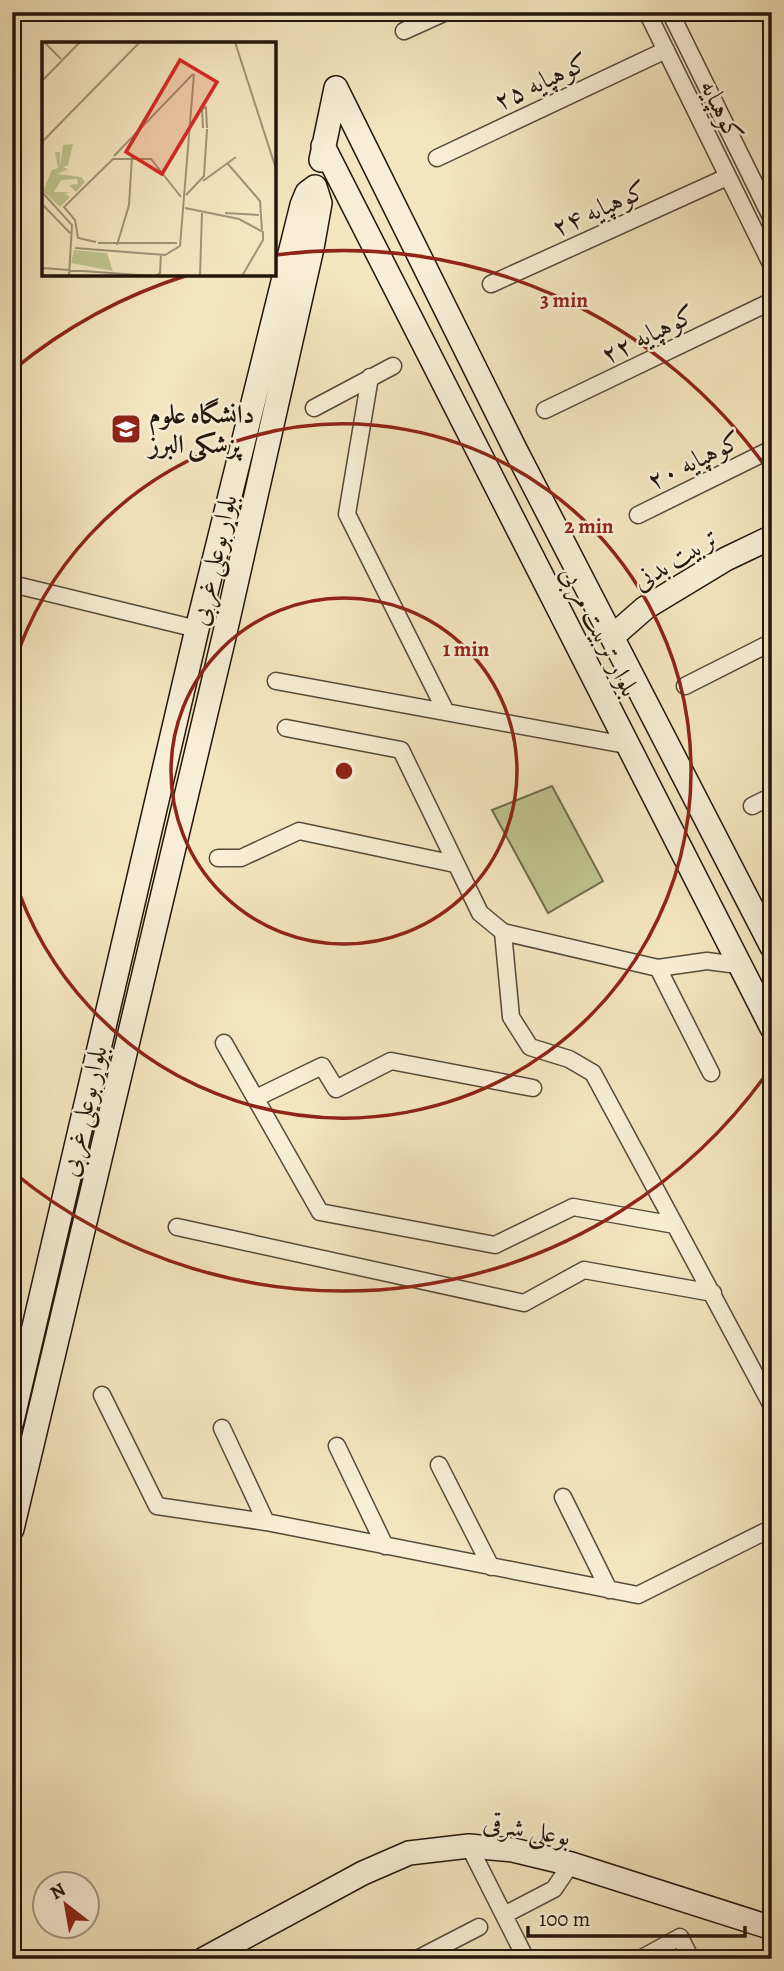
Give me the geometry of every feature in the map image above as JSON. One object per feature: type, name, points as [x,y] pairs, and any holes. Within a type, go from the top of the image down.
[{"type":"street","points":[[404,31],[446,12]]},
{"type":"street","name":"کوهپایه","points":[[647,12],[772,266]]},
{"type":"street","name":"کوهپایه","points":[[670,12],[770,210]]},
{"type":"street","name":"کوهپایه ۲۵","points":[[437,158],[666,50]]},
{"type":"street","name":"بلوار تربیت مربی","points":[[770,1022],[738,965],[323,146],[336,88],[515,449],[772,947]]},
{"type":"street","points":[[315,187],[323,146]]},
{"type":"street","name":"کوهپایه ۲۴","points":[[491,284],[727,177]]},
{"type":"street","name":"بلوار بوعلی غربی","points":[[12,1421],[198,629],[302,205],[307,193],[315,187],[320,203],[312,248],[224,637],[12,1529]]},
{"type":"street","name":"کوهپایه ۲۲","points":[[545,410],[772,301]]},
{"type":"street","points":[[314,408],[393,366]]},
{"type":"street","points":[[370,377],[347,514],[446,712]]},
{"type":"street","points":[[486,465],[515,449]]},
{"type":"street","name":"کوهپایه ۲۰","points":[[638,515],[772,449]]},
{"type":"street","name":"تربیت بدنی","points":[[612,637],[646,608],[726,559],[772,537]]},
{"type":"street","points":[[726,559],[760,555],[772,557]]},
{"type":"street","points":[[12,584],[198,629]]},
{"type":"street","points":[[685,686],[772,642]]},
{"type":"street","points":[[276,681],[626,745]]},
{"type":"street","points":[[286,728],[401,750],[480,913],[503,932],[658,968],[707,961],[738,965]]},
{"type":"street","points":[[752,806],[772,796]]},
{"type":"street","points":[[218,858],[241,858],[299,831],[455,864]]},
{"type":"street","points":[[503,932],[511,1017],[530,1047],[569,1059],[593,1073],[772,1406]]},
{"type":"street","points":[[658,968],[711,1073]]},
{"type":"street","points":[[104,1035],[128,1041]]},
{"type":"street","points":[[224,1043],[320,1212],[495,1245],[573,1207],[675,1224]]},
{"type":"street","points":[[256,1098],[322,1066],[336,1089],[391,1061],[533,1088]]},
{"type":"street","points":[[177,1227],[524,1303],[584,1270],[713,1293]]},
{"type":"street","points":[[36,1327],[59,1331]]},
{"type":"street","points":[[102,1395],[157,1506],[266,1522],[638,1595],[772,1528]]},
{"type":"street","points":[[222,1429],[266,1522]]},
{"type":"street","points":[[337,1446],[385,1546]]},
{"type":"street","points":[[439,1465],[491,1567]]},
{"type":"street","points":[[563,1497],[609,1590]]},
{"type":"street","points":[[469,1846],[526,1959]]},
{"type":"street","name":"بوعلی شرقی","points":[[204,1959],[363,1873],[409,1853],[469,1846],[513,1850],[571,1864],[772,1928]]},
{"type":"street","points":[[504,1915],[554,1889],[571,1864]]},
{"type":"street","points":[[418,1959],[479,1927]]},
{"type":"street","points":[[640,1959],[680,1937],[691,1959]]},
{"type":"green space","points":[[552,786],[603,881],[548,913],[492,810]]},
{"type":"place","name":"دانشگاه علوم پزشکی البرز","points":[[126,429]]}]
